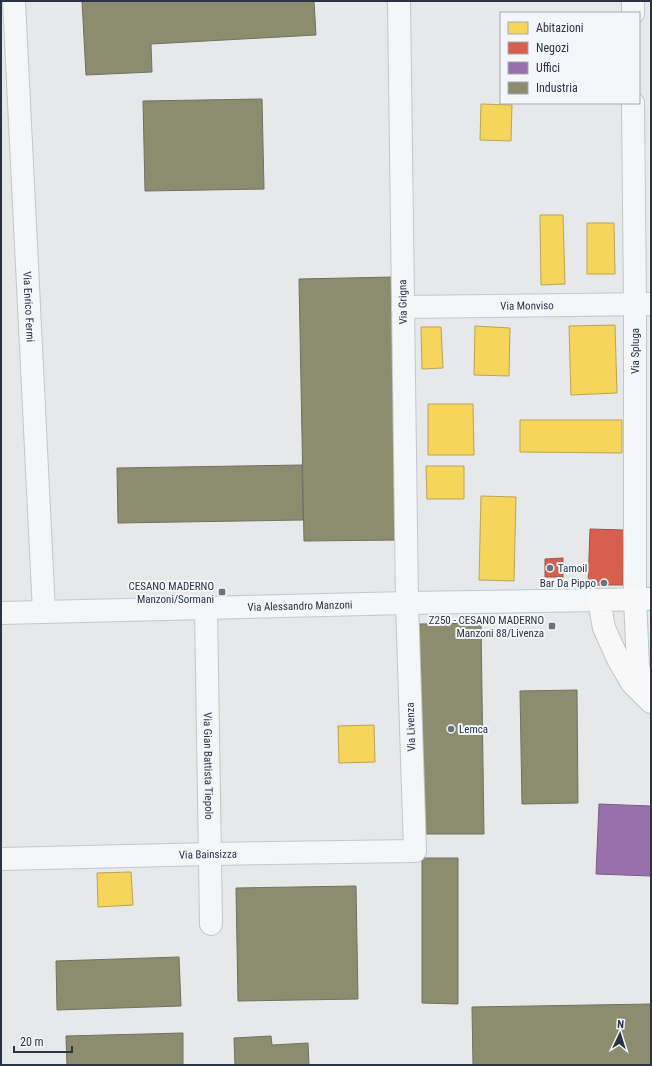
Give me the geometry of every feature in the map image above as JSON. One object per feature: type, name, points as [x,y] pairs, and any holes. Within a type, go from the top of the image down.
[{"type":"main road","name":"Via Alessandro Manzoni","points":[[600,600],[643,599]]},
{"type":"main road","points":[[643,599],[638,666],[649,701]]},
{"type":"main road","points":[[600,600],[604,628],[619,661],[632,683],[649,701]]},
{"type":"street","name":"Via Enrico Fermi","points":[[14,1],[44,612]]},
{"type":"street","name":"Via Grigna","points":[[399,1],[407,603]]},
{"type":"street","points":[[633,1],[633,12]]},
{"type":"street","name":"Via Spluga","points":[[634,104],[643,305],[643,599]]},
{"type":"street","name":"Via Monviso","points":[[403,307],[643,305]]},
{"type":"street","name":"Via Alessandro Manzoni","points":[[1,613],[600,600]]},
{"type":"street","name":"Via Livenza","points":[[407,603],[415,851]]},
{"type":"street","name":"Via Gian Battista Tiepolo","points":[[206,608],[211,924]]},
{"type":"street","name":"Via Bainsizza","points":[[1,859],[415,851]]},
{"type":"building: Abitazioni","points":[[481,104],[512,105],[511,141],[480,140]]},
{"type":"building: Abitazioni","points":[[540,215],[563,215],[565,284],[541,285]]},
{"type":"building: Abitazioni","points":[[587,223],[614,223],[615,274],[587,274]]},
{"type":"building: Abitazioni","points":[[615,325],[617,393],[571,395],[569,326]]},
{"type":"building: Abitazioni","points":[[475,326],[510,328],[509,376],[474,375]]},
{"type":"building: Abitazioni","points":[[421,327],[441,327],[443,368],[422,369]]},
{"type":"building: Abitazioni","points":[[428,404],[473,404],[474,455],[428,455]]},
{"type":"building: Abitazioni","points":[[520,420],[622,420],[622,453],[520,452]]},
{"type":"building: Abitazioni","points":[[426,466],[464,466],[464,499],[427,499]]},
{"type":"building: Abitazioni","points":[[481,496],[516,497],[514,581],[479,580]]},
{"type":"building: Abitazioni","points":[[374,725],[375,762],[339,763],[338,726]]},
{"type":"building: Abitazioni","points":[[131,872],[133,905],[98,907],[97,873]]},
{"type":"building: Negozi","points":[[590,529],[624,530],[623,585],[588,585]]},
{"type":"building: Negozi","points":[[563,558],[563,577],[545,577],[545,559]]},
{"type":"building: Uffici","points":[[599,804],[651,806],[651,876],[596,874]]},
{"type":"building: Industria","points":[[82,1],[314,1],[316,35],[151,44],[152,72],[86,75]]},
{"type":"building: Industria","points":[[262,99],[264,189],[145,191],[143,101]]},
{"type":"building: Industria","points":[[394,277],[398,540],[304,541],[299,279]]},
{"type":"building: Industria","points":[[302,465],[303,520],[118,523],[117,468]]},
{"type":"building: Industria","name":"Lemca","points":[[481,623],[484,834],[422,834],[419,624]]},
{"type":"building: Industria","points":[[577,690],[578,803],[522,804],[520,691]]},
{"type":"building: Industria","points":[[422,858],[458,858],[458,1004],[422,1003]]},
{"type":"building: Industria","points":[[356,886],[358,999],[238,1001],[236,888]]},
{"type":"building: Industria","points":[[179,957],[181,1006],[57,1010],[56,961]]},
{"type":"building: Industria","points":[[651,1004],[651,1065],[473,1065],[472,1007]]},
{"type":"building: Industria","points":[[183,1033],[183,1065],[67,1065],[66,1036]]},
{"type":"building: Industria","points":[[271,1036],[272,1045],[308,1043],[309,1065],[235,1065],[234,1038]]},
{"type":"place","name":"Tamoil","points":[[550,568]]},
{"type":"place","name":"Bar Da Pippo","points":[[604,583]]},
{"type":"place","name":"CESANO MADERNO Manzoni/Sormani","points":[[222,592]]},
{"type":"place","name":"Z250 - CESANO MADERNO Manzoni 88/Livenza","points":[[552,626]]},
{"type":"place","name":"Lemca","points":[[451,729]]}]
